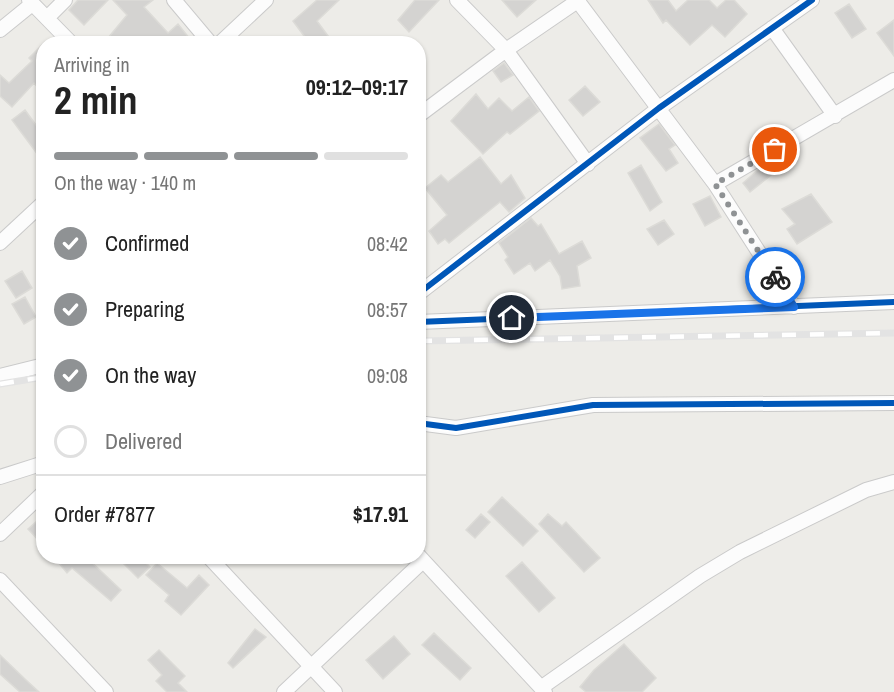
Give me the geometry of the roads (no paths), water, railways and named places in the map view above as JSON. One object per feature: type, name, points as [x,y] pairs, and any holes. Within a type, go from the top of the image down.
[{"type":"street","points":[[47,18],[65,0]]},
{"type":"street","points":[[174,0],[204,36]]},
{"type":"street","points":[[228,36],[266,0]]},
{"type":"street","points":[[457,0],[506,50],[588,164]]},
{"type":"street","points":[[426,110],[578,0],[715,184],[794,307]]},
{"type":"street","points":[[426,282],[588,164],[659,108],[812,0]]},
{"type":"street","points":[[0,30],[31,2],[64,36]]},
{"type":"street","points":[[772,28],[835,116]]},
{"type":"street","points":[[715,184],[894,80]]},
{"type":"street","points":[[0,243],[36,209]]},
{"type":"street","points":[[426,322],[894,302]]},
{"type":"street","points":[[0,376],[36,367]]},
{"type":"street","points":[[426,424],[456,428],[593,405],[894,403]]},
{"type":"street","points":[[0,477],[36,466]]},
{"type":"street","points":[[426,563],[543,690],[700,576],[740,552],[866,490],[894,482]]},
{"type":"street","points":[[0,534],[36,500]]},
{"type":"street","points":[[215,564],[335,692]]},
{"type":"street","points":[[284,692],[415,564]]},
{"type":"street","points":[[0,580],[106,692]]},
{"type":"railway","points":[[426,341],[894,333]]},
{"type":"railway","points":[[0,384],[36,378]]}]
